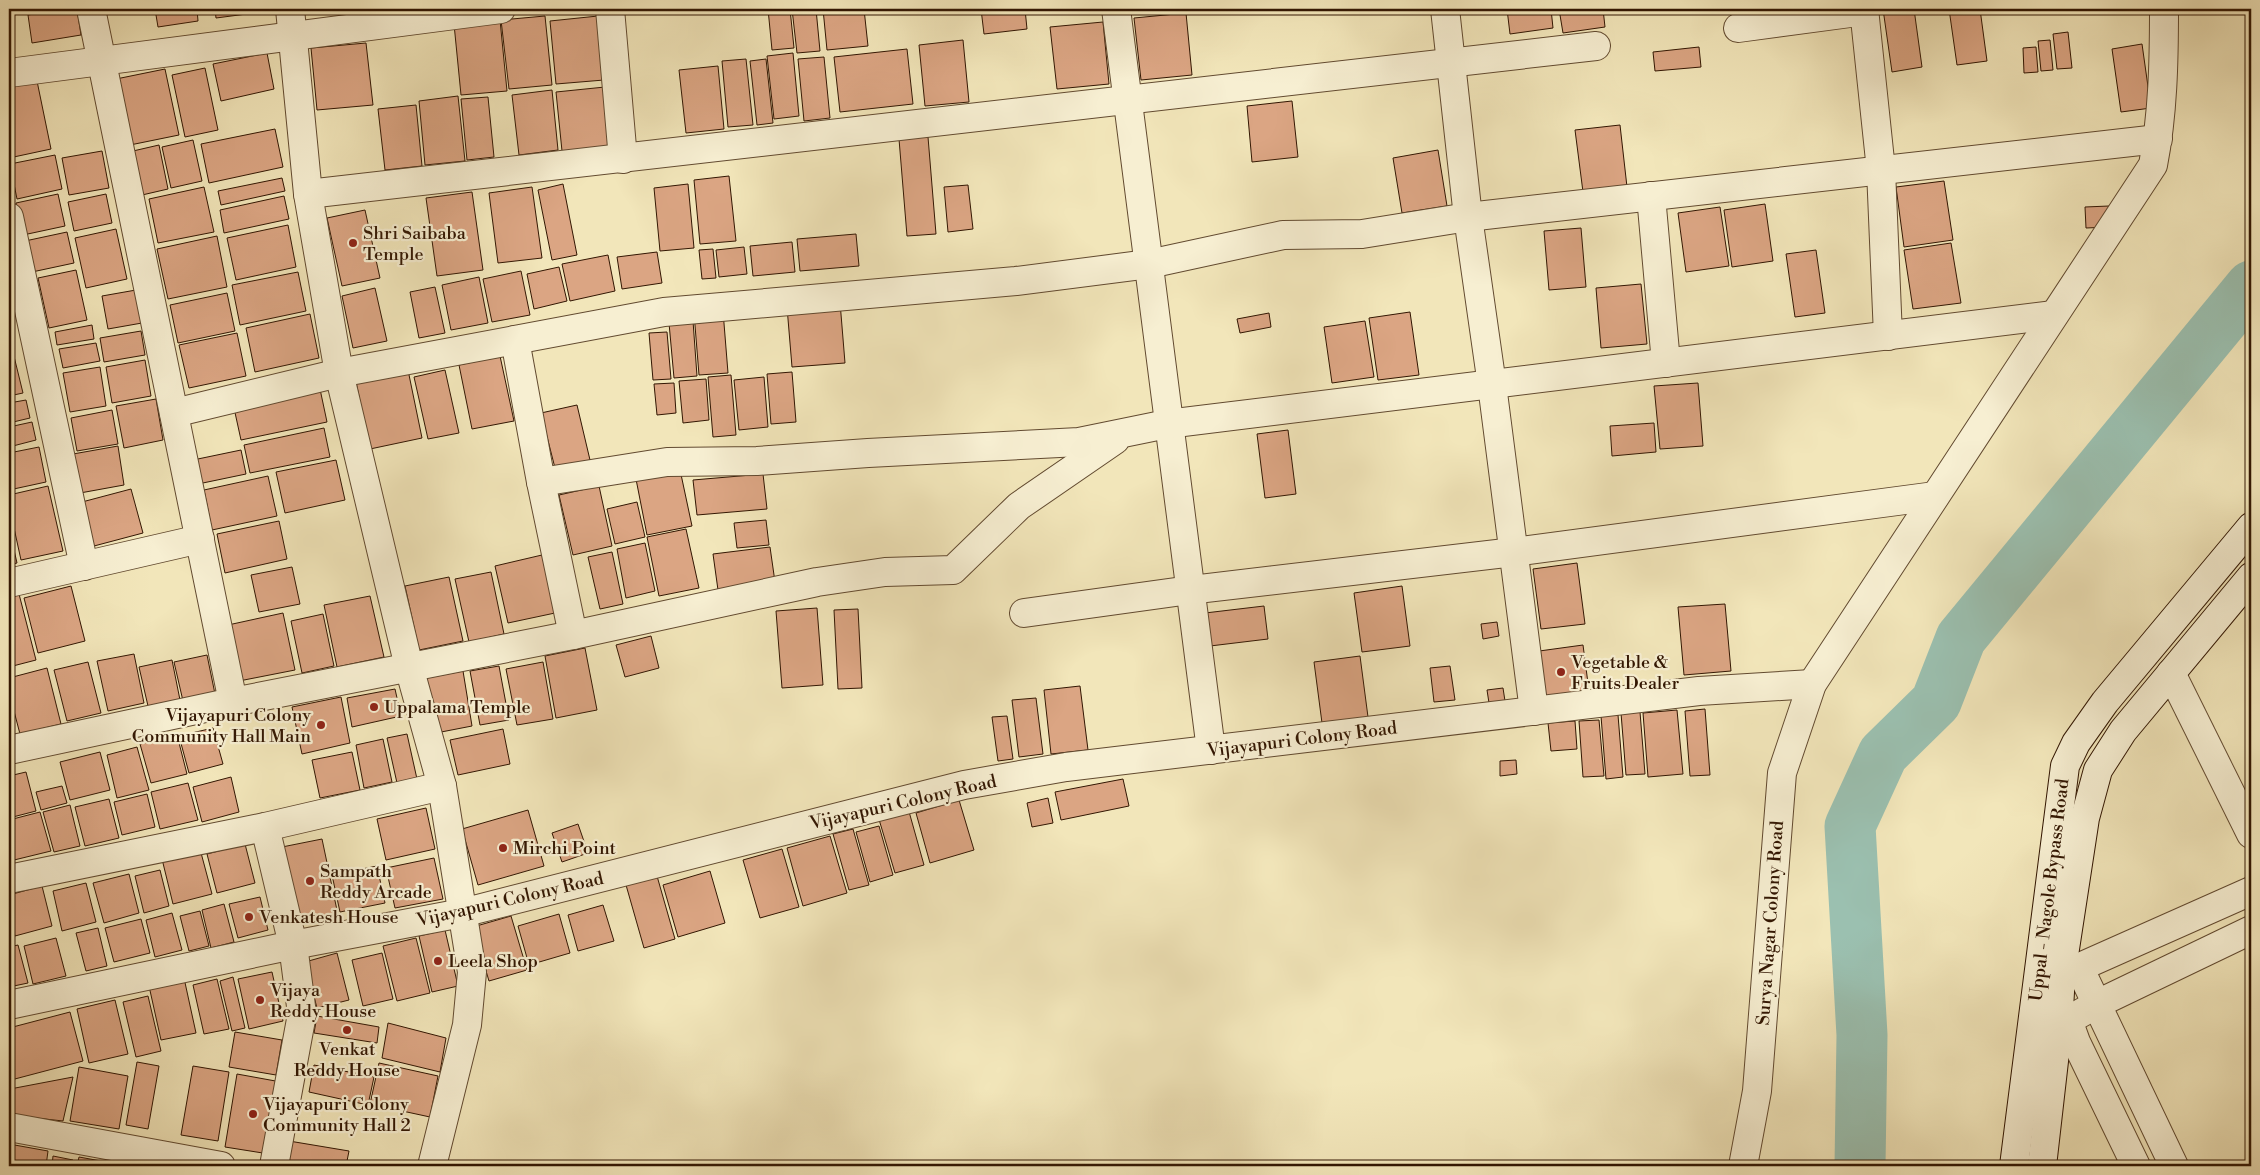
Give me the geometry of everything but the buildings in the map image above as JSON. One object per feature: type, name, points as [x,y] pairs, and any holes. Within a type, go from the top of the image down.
[{"type":"street","points":[[91,9],[233,702]]},
{"type":"street","points":[[290,9],[308,194],[340,373],[409,667],[442,786],[472,972],[467,1026],[432,1166]]},
{"type":"street","points":[[9,73],[501,9]]},
{"type":"street","points":[[610,9],[623,159]]},
{"type":"street","points":[[1116,9],[1149,264],[1167,424],[1211,750]]},
{"type":"street","points":[[1445,9],[1468,217],[1492,385],[1534,711]]},
{"type":"street","name":"Surya Nagar Colony Road","points":[[1743,1166],[1757,1091],[1782,772],[1812,684],[2152,165],[2158,139],[2164,48],[2164,9]]},
{"type":"street","points":[[1738,28],[1864,10],[1881,170],[1888,336]]},
{"type":"street","points":[[308,194],[1596,46]]},
{"type":"street","points":[[174,413],[340,373],[664,312],[1016,281],[1149,264],[1283,236],[1362,234],[1468,217],[2158,139]]},
{"type":"street","points":[[1651,196],[1666,363]]},
{"type":"street","points":[[9,217],[84,566]]},
{"type":"street","points":[[541,482],[667,462],[757,461],[868,452],[1079,442],[1167,424],[2054,315]]},
{"type":"street","points":[[515,340],[541,482],[573,635]]},
{"type":"street","points":[[9,750],[233,702],[573,635],[817,582],[885,572],[953,570],[1019,506],[1125,433]]},
{"type":"street","points":[[1024,613],[1190,590],[1514,552],[1935,496]]},
{"type":"street","name":"Uppal - Nagole Bypass Road","points":[[2014,1166],[2066,766],[2076,742],[2104,702],[2251,527]]},
{"type":"street","points":[[9,583],[200,539]]},
{"type":"street","name":"Uppal - Nagole Bypass Road","points":[[2042,1166],[2070,971],[2085,818],[2098,770],[2122,731],[2251,578]]},
{"type":"street","points":[[2171,673],[2251,834]]},
{"type":"street","name":"Vijayapuri Colony Road","points":[[9,1005],[293,945],[462,913],[964,785],[1066,767],[1699,691],[1812,684]]},
{"type":"street","points":[[9,879],[265,827],[442,786]]},
{"type":"street","points":[[265,827],[293,945],[302,1014],[274,1166]]},
{"type":"street","points":[[2174,1166],[2097,1004],[2070,971],[2251,892]]},
{"type":"street","points":[[2136,1166],[2076,1042],[2063,1023],[2097,1004],[2251,930]]},
{"type":"street","points":[[9,1127],[221,1166]]},
{"type":"waterway","points":[[1860,1166],[1862,1035],[1850,826],[1883,754],[1936,702],[1961,638],[2251,286]]},
{"type":"place","name":"Shri Saibaba Temple","points":[[353,243]]},
{"type":"place","name":"Vegetable & Fruits Dealer","points":[[1561,672]]},
{"type":"place","name":"Uppalama Temple","points":[[374,707]]},
{"type":"place","name":"Vijayapuri Colony Community Hall Main","points":[[321,725]]},
{"type":"place","name":"Mirchi Point","points":[[503,848]]},
{"type":"place","name":"Sampath Reddy Arcade","points":[[310,881]]},
{"type":"place","name":"Venkatesh House","points":[[249,917]]},
{"type":"place","name":"Leela Shop","points":[[438,961]]},
{"type":"place","name":"Vijaya Reddy House","points":[[260,1000]]},
{"type":"place","name":"Venkat Reddy House","points":[[347,1030]]},
{"type":"place","name":"Vijayapuri Colony Community Hall 2","points":[[253,1114]]}]
